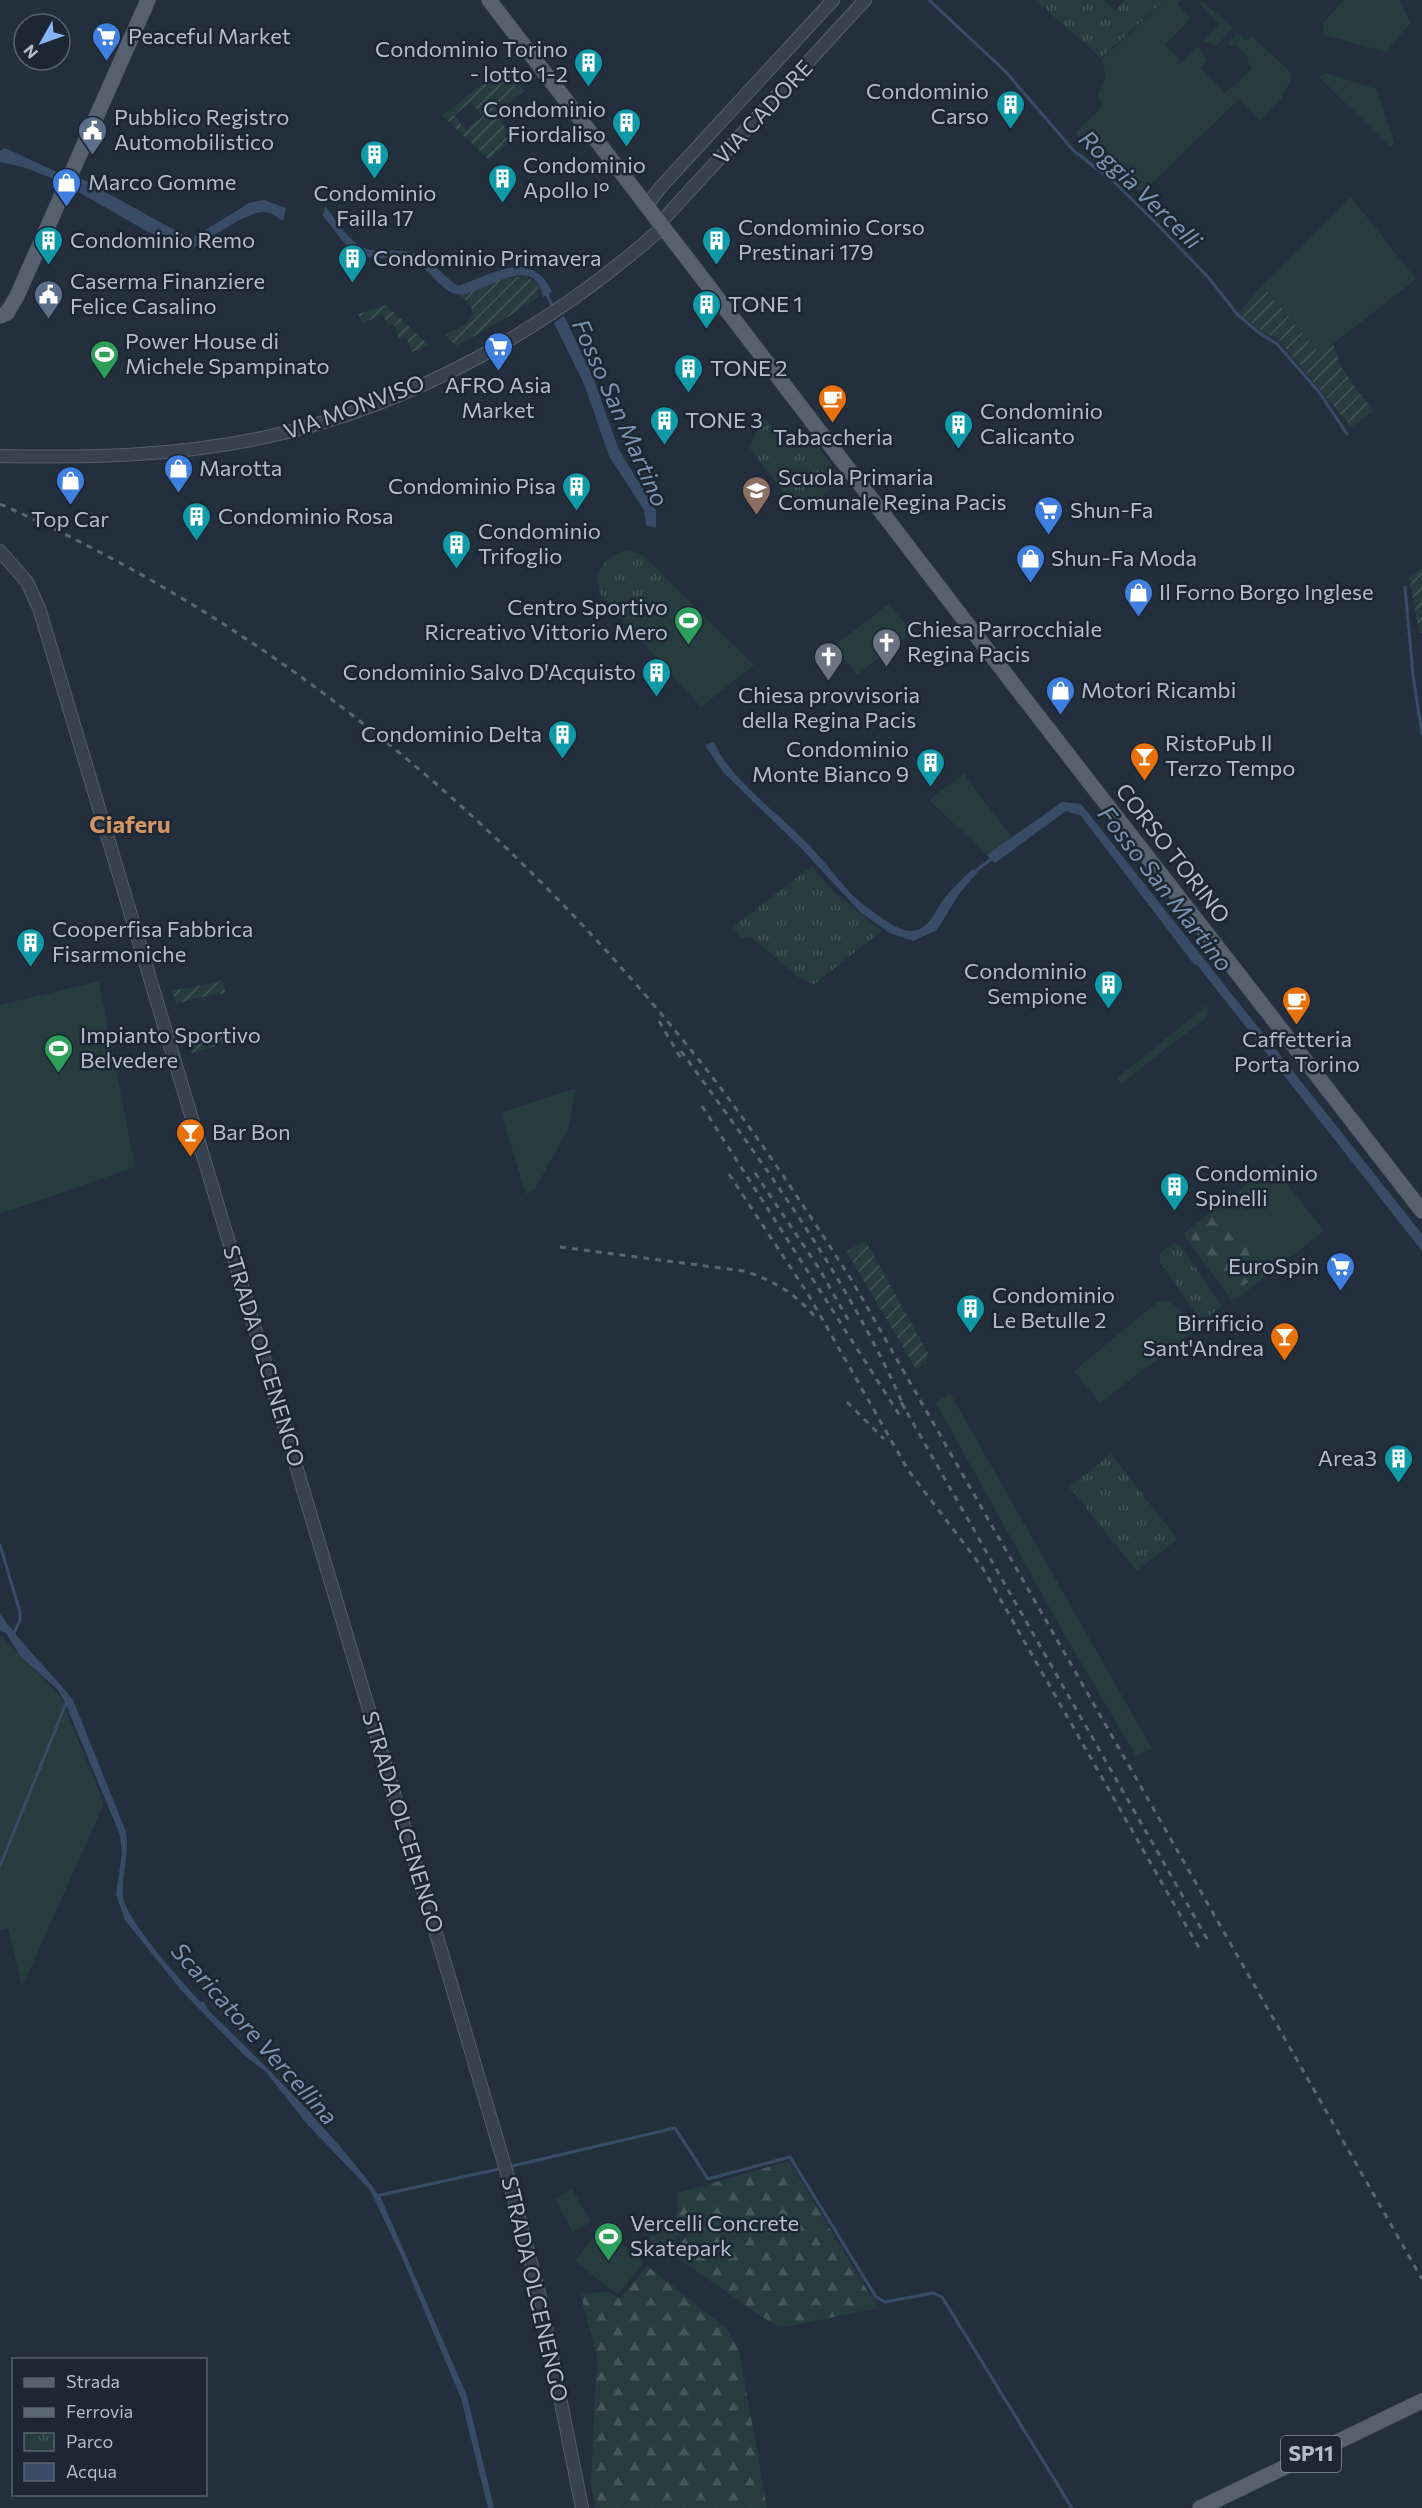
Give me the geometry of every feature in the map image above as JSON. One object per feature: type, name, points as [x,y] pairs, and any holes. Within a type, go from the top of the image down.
[{"type":"main road","points":[[0,316],[7,313],[16,296],[148,0]]},
{"type":"main road","name":"CORSO TORINO","points":[[489,0],[1021,694],[1422,1211]]},
{"type":"main road","name":"SP11","points":[[1200,2508],[1422,2401]]},
{"type":"street","points":[[647,205],[659,189],[833,0]]},
{"type":"street","name":"VIA CADORE","points":[[662,225],[865,0]]},
{"type":"street","name":"VIA MONVISO","points":[[0,456],[70,457],[148,454],[204,448],[278,435],[324,423],[403,393],[498,347],[556,312],[662,225]]},
{"type":"street","name":"STRADA OLCENENGO","points":[[0,551],[27,582],[39,608],[509,2180],[540,2297],[582,2508]]},
{"type":"green space","points":[[1035,0],[1104,0],[1115,11],[1125,0],[1165,0],[1101,58]]},
{"type":"green space","points":[[1166,0],[1181,0],[1177,4],[1191,18],[1165,45],[1182,62],[1198,46],[1207,61],[1201,68],[1225,93],[1252,68],[1247,62],[1249,59],[1237,45],[1231,46],[1228,43],[1238,33],[1246,41],[1252,36],[1291,73],[1292,77],[1281,99],[1260,120],[1239,99],[1143,192],[1134,188],[1075,133],[1102,107],[1098,95],[1106,76],[1102,59]]},
{"type":"green space","points":[[1201,0],[1233,28],[1216,46],[1204,41],[1220,24],[1200,4]]},
{"type":"green space","points":[[1344,0],[1400,0],[1410,23],[1386,52],[1324,35],[1323,23]]},
{"type":"green space","points":[[513,72],[524,91],[495,113],[508,131],[504,135],[510,142],[488,159],[442,115],[498,73],[503,79]],"holes":[[[471,102],[483,117],[466,130],[454,115]]]},
{"type":"green space","points":[[1326,73],[1376,89],[1394,142],[1392,146],[1389,146],[1318,76]]},
{"type":"green space","points":[[1351,197],[1416,279],[1320,354],[1262,285]]},
{"type":"green space","points":[[525,276],[534,281],[540,289],[536,292],[540,296],[456,346],[445,335],[467,323],[472,316],[470,305],[459,295],[497,280]]},
{"type":"green space","points":[[1262,285],[1320,354],[1333,344],[1342,369],[1373,411],[1351,427],[1279,340],[1259,329],[1239,313]]},
{"type":"green space","points":[[386,305],[428,345],[412,352],[406,337],[399,339],[394,324],[386,327],[383,315],[362,323],[358,314]]},
{"type":"green space","points":[[764,417],[787,445],[805,430],[840,476],[839,482],[808,507],[802,499],[793,505],[749,447]]},
{"type":"green space","points":[[628,550],[644,556],[665,576],[622,620],[600,594],[597,575],[610,558]]},
{"type":"green space","points":[[1422,568],[1422,633],[1419,632],[1409,577]]},
{"type":"green space","name":"Centro Sportivo Ricreativo Vittorio Mero","points":[[663,575],[754,665],[701,707],[622,620]]},
{"type":"green space","points":[[889,604],[912,633],[857,675],[835,645]]},
{"type":"green space","points":[[966,772],[967,779],[1012,837],[987,855],[929,800]]},
{"type":"green space","points":[[812,866],[834,892],[882,931],[813,985],[797,976],[750,936],[742,939],[733,927]]},
{"type":"green space","name":"Impianto Sportivo Belvedere","points":[[99,981],[135,1167],[0,1214],[0,1005]]},
{"type":"green space","points":[[222,981],[226,993],[176,1004],[172,991]]},
{"type":"green space","points":[[1206,1006],[1207,1017],[1121,1084],[1117,1078]]},
{"type":"green space","points":[[238,1030],[240,1036],[235,1038],[235,1041],[192,1053],[188,1040]]},
{"type":"green space","points":[[576,1088],[568,1129],[535,1189],[526,1194],[501,1113]]},
{"type":"green space","points":[[1272,1165],[1324,1231],[1238,1298],[1231,1299],[1185,1237],[1185,1232]],"holes":[[[1209,1217],[1217,1218],[1236,1239],[1252,1245],[1258,1252],[1262,1263],[1262,1269],[1243,1287],[1230,1292],[1191,1238],[1192,1231]]]},
{"type":"green space","points":[[1209,1217],[1217,1217],[1236,1239],[1252,1245],[1262,1262],[1262,1268],[1247,1283],[1234,1291],[1230,1292],[1191,1238],[1192,1231]]},
{"type":"green space","points":[[865,1240],[928,1353],[926,1364],[916,1369],[847,1252]]},
{"type":"green space","points":[[1175,1243],[1182,1248],[1222,1306],[1205,1319],[1200,1319],[1160,1262],[1159,1254]]},
{"type":"green space","points":[[1165,1301],[1179,1309],[1195,1331],[1100,1403],[1074,1371],[1156,1303]]},
{"type":"green space","points":[[950,1393],[1152,1749],[1136,1756],[1063,1632],[936,1403]]},
{"type":"green space","points":[[1111,1454],[1177,1539],[1137,1571],[1069,1487]]},
{"type":"green space","points":[[0,1635],[61,1697],[104,1804],[22,1987],[8,1928],[0,1930]]},
{"type":"green space","points":[[789,2161],[878,2308],[779,2328],[670,2253],[688,2235],[684,2223],[676,2217],[678,2193]]},
{"type":"green space","points":[[572,2189],[591,2222],[573,2232],[555,2199]]},
{"type":"green space","points":[[676,2223],[683,2235],[654,2251],[647,2239]]},
{"type":"green space","name":"Vercelli Concrete Skatepark","points":[[600,2228],[644,2262],[618,2295],[575,2261]]},
{"type":"green space","points":[[647,2266],[726,2328],[739,2350],[767,2508],[595,2508],[591,2482],[597,2358],[581,2295],[607,2291],[620,2299]]},
{"type":"water","points":[[5,148],[59,173],[80,178],[191,239],[249,203],[264,200],[286,208],[283,221],[273,214],[259,212],[189,250],[166,241],[48,177],[0,162],[0,151]]},
{"type":"water","points":[[325,206],[345,233],[357,244],[371,250],[403,251],[416,254],[427,260],[458,286],[497,271],[522,267],[544,278],[552,292],[543,297],[537,283],[528,276],[517,276],[466,294],[456,294],[442,286],[420,265],[411,261],[368,257],[353,251],[323,216]]},
{"type":"water","points":[[564,316],[593,377],[619,450],[656,510],[656,528],[646,525],[644,510],[609,456],[584,384],[554,323]]},
{"type":"water","points":[[714,742],[721,756],[744,784],[810,846],[852,895],[898,928],[910,931],[923,927],[947,895],[973,869],[977,873],[959,894],[937,930],[913,941],[890,933],[860,912],[800,847],[723,772],[705,745]]},
{"type":"water","points":[[1062,802],[1081,804],[1422,1234],[1422,1251],[1198,966],[1193,963],[1081,816],[1066,811],[995,863],[987,855]]},
{"type":"water","points":[[0,1614],[73,1700],[126,1832],[123,1896],[134,1920],[156,1951],[182,1981],[321,2125],[381,2198],[467,2396],[494,2508],[488,2508],[461,2398],[401,2255],[370,2190],[307,2124],[266,2072],[244,2055],[181,1990],[125,1920],[116,1894],[122,1854],[120,1835],[64,1700],[58,1690],[20,1656],[6,1633],[0,1631]]},
{"type":"waterway","name":"Roggia Vercelli","points":[[929,0],[1005,71],[1074,151],[1114,182],[1155,222],[1208,277],[1238,315],[1277,344],[1319,392],[1347,434]]},
{"type":"waterway","name":"Fosso San Martino","points":[[546,292],[553,308]]},
{"type":"waterway","name":"Roggia Vercelli","points":[[1405,587],[1413,675],[1422,734]]},
{"type":"waterway","name":"Fosso San Martino","points":[[973,873],[994,857]]},
{"type":"waterway","points":[[0,1545],[20,1612],[20,1620],[13,1635]]},
{"type":"waterway","points":[[0,1866],[67,1701]]},
{"type":"waterway","points":[[512,2166],[675,2128],[708,2179],[790,2157],[876,2297],[885,2302],[933,2293],[942,2297],[1072,2508]]},
{"type":"waterway","name":"Scaricatore Vercellina","points":[[376,2196],[499,2169]]},
{"type":"railway","points":[[0,504],[98,551],[193,605],[285,665],[372,731],[456,802],[536,877],[611,956],[705,1067],[770,1156],[851,1279],[1422,2279]]},
{"type":"railway","points":[[659,1021],[682,1060]]},
{"type":"railway","points":[[681,1051],[803,1224],[858,1314],[905,1409]]},
{"type":"railway","points":[[702,1106],[902,1419]]},
{"type":"railway","points":[[755,1173],[820,1270],[851,1325]]},
{"type":"railway","points":[[729,1174],[808,1294],[908,1470],[982,1567],[1199,1948]]},
{"type":"railway","points":[[560,1247],[744,1271],[783,1288],[815,1317]]},
{"type":"railway","points":[[847,1402],[884,1439]]},
{"type":"railway","points":[[901,1402],[1210,1944]]},
{"type":"place","name":"Peaceful Market","points":[[107,62]]},
{"type":"place","name":"Condominio Torino - lotto 1-2","points":[[589,88]]},
{"type":"place","name":"Condominio Carso","points":[[1010,130]]},
{"type":"place","name":"Condominio Fiordaliso","points":[[627,148]]},
{"type":"place","name":"Pubblico Registro Automobilistico","points":[[93,156]]},
{"type":"place","name":"Condominio Failla 17","points":[[375,180]]},
{"type":"place","name":"Condominio Apollo I°","points":[[502,204]]},
{"type":"place","name":"Marco Gomme","points":[[67,208]]},
{"type":"place","name":"Condominio Remo","points":[[49,266]]},
{"type":"place","name":"Condominio Corso Prestinari 179","points":[[717,266]]},
{"type":"place","name":"Condominio Primavera","points":[[352,284]]},
{"type":"place","name":"Caserma Finanziere Felice Casalino","points":[[49,320]]},
{"type":"place","name":"TONE 1","points":[[707,330]]},
{"type":"place","name":"AFRO Asia Market","points":[[498,372]]},
{"type":"place","name":"Power House di Michele Spampinato","points":[[104,380]]},
{"type":"place","name":"TONE 2","points":[[689,394]]},
{"type":"place","name":"Tabaccheria","points":[[833,424]]},
{"type":"place","name":"TONE 3","points":[[664,446]]},
{"type":"place","name":"Condominio Calicanto","points":[[959,450]]},
{"type":"place","name":"Marotta","points":[[178,494]]},
{"type":"place","name":"Top Car","points":[[70,506]]},
{"type":"place","name":"Condominio Pisa","points":[[577,512]]},
{"type":"place","name":"Scuola Primaria Comunale Regina Pacis","points":[[757,516]]},
{"type":"place","name":"Shun-Fa","points":[[1049,536]]},
{"type":"place","name":"Condominio Rosa","points":[[197,542]]},
{"type":"place","name":"Condominio Trifoglio","points":[[457,570]]},
{"type":"place","name":"Shun-Fa Moda","points":[[1030,584]]},
{"type":"place","name":"Il Forno Borgo Inglese","points":[[1138,618]]},
{"type":"place","name":"Centro Sportivo Ricreativo Vittorio Mero","points":[[689,646]]},
{"type":"place","name":"Chiesa Parrocchiale Regina Pacis","points":[[886,668]]},
{"type":"place","name":"Chiesa provvisoria della Regina Pacis","points":[[829,682]]},
{"type":"place","name":"Condominio Salvo D'Acquisto","points":[[657,698]]},
{"type":"place","name":"Motori Ricambi","points":[[1060,716]]},
{"type":"place","name":"Condominio Delta","points":[[563,760]]},
{"type":"place","name":"RistoPub Il Terzo Tempo","points":[[1144,782]]},
{"type":"place","name":"Condominio Monte Bianco 9","points":[[930,788]]},
{"type":"place","name":"Cooperfisa Fabbrica Fisarmoniche","points":[[31,968]]},
{"type":"place","name":"Condominio Sempione","points":[[1108,1010]]},
{"type":"place","name":"Caffetteria Porta Torino","points":[[1297,1026]]},
{"type":"place","name":"Impianto Sportivo Belvedere","points":[[59,1074]]},
{"type":"place","name":"Bar Bon","points":[[191,1158]]},
{"type":"place","name":"Condominio Spinelli","points":[[1174,1212]]},
{"type":"place","name":"EuroSpin","points":[[1340,1292]]},
{"type":"place","name":"Condominio Le Betulle 2","points":[[971,1334]]},
{"type":"place","name":"Birrificio Sant'Andrea","points":[[1285,1362]]},
{"type":"place","name":"Area3","points":[[1398,1484]]},
{"type":"place","name":"Vercelli Concrete Skatepark","points":[[609,2262]]},
{"type":"district","name":"Ciaferu","points":[[130,825]]}]
